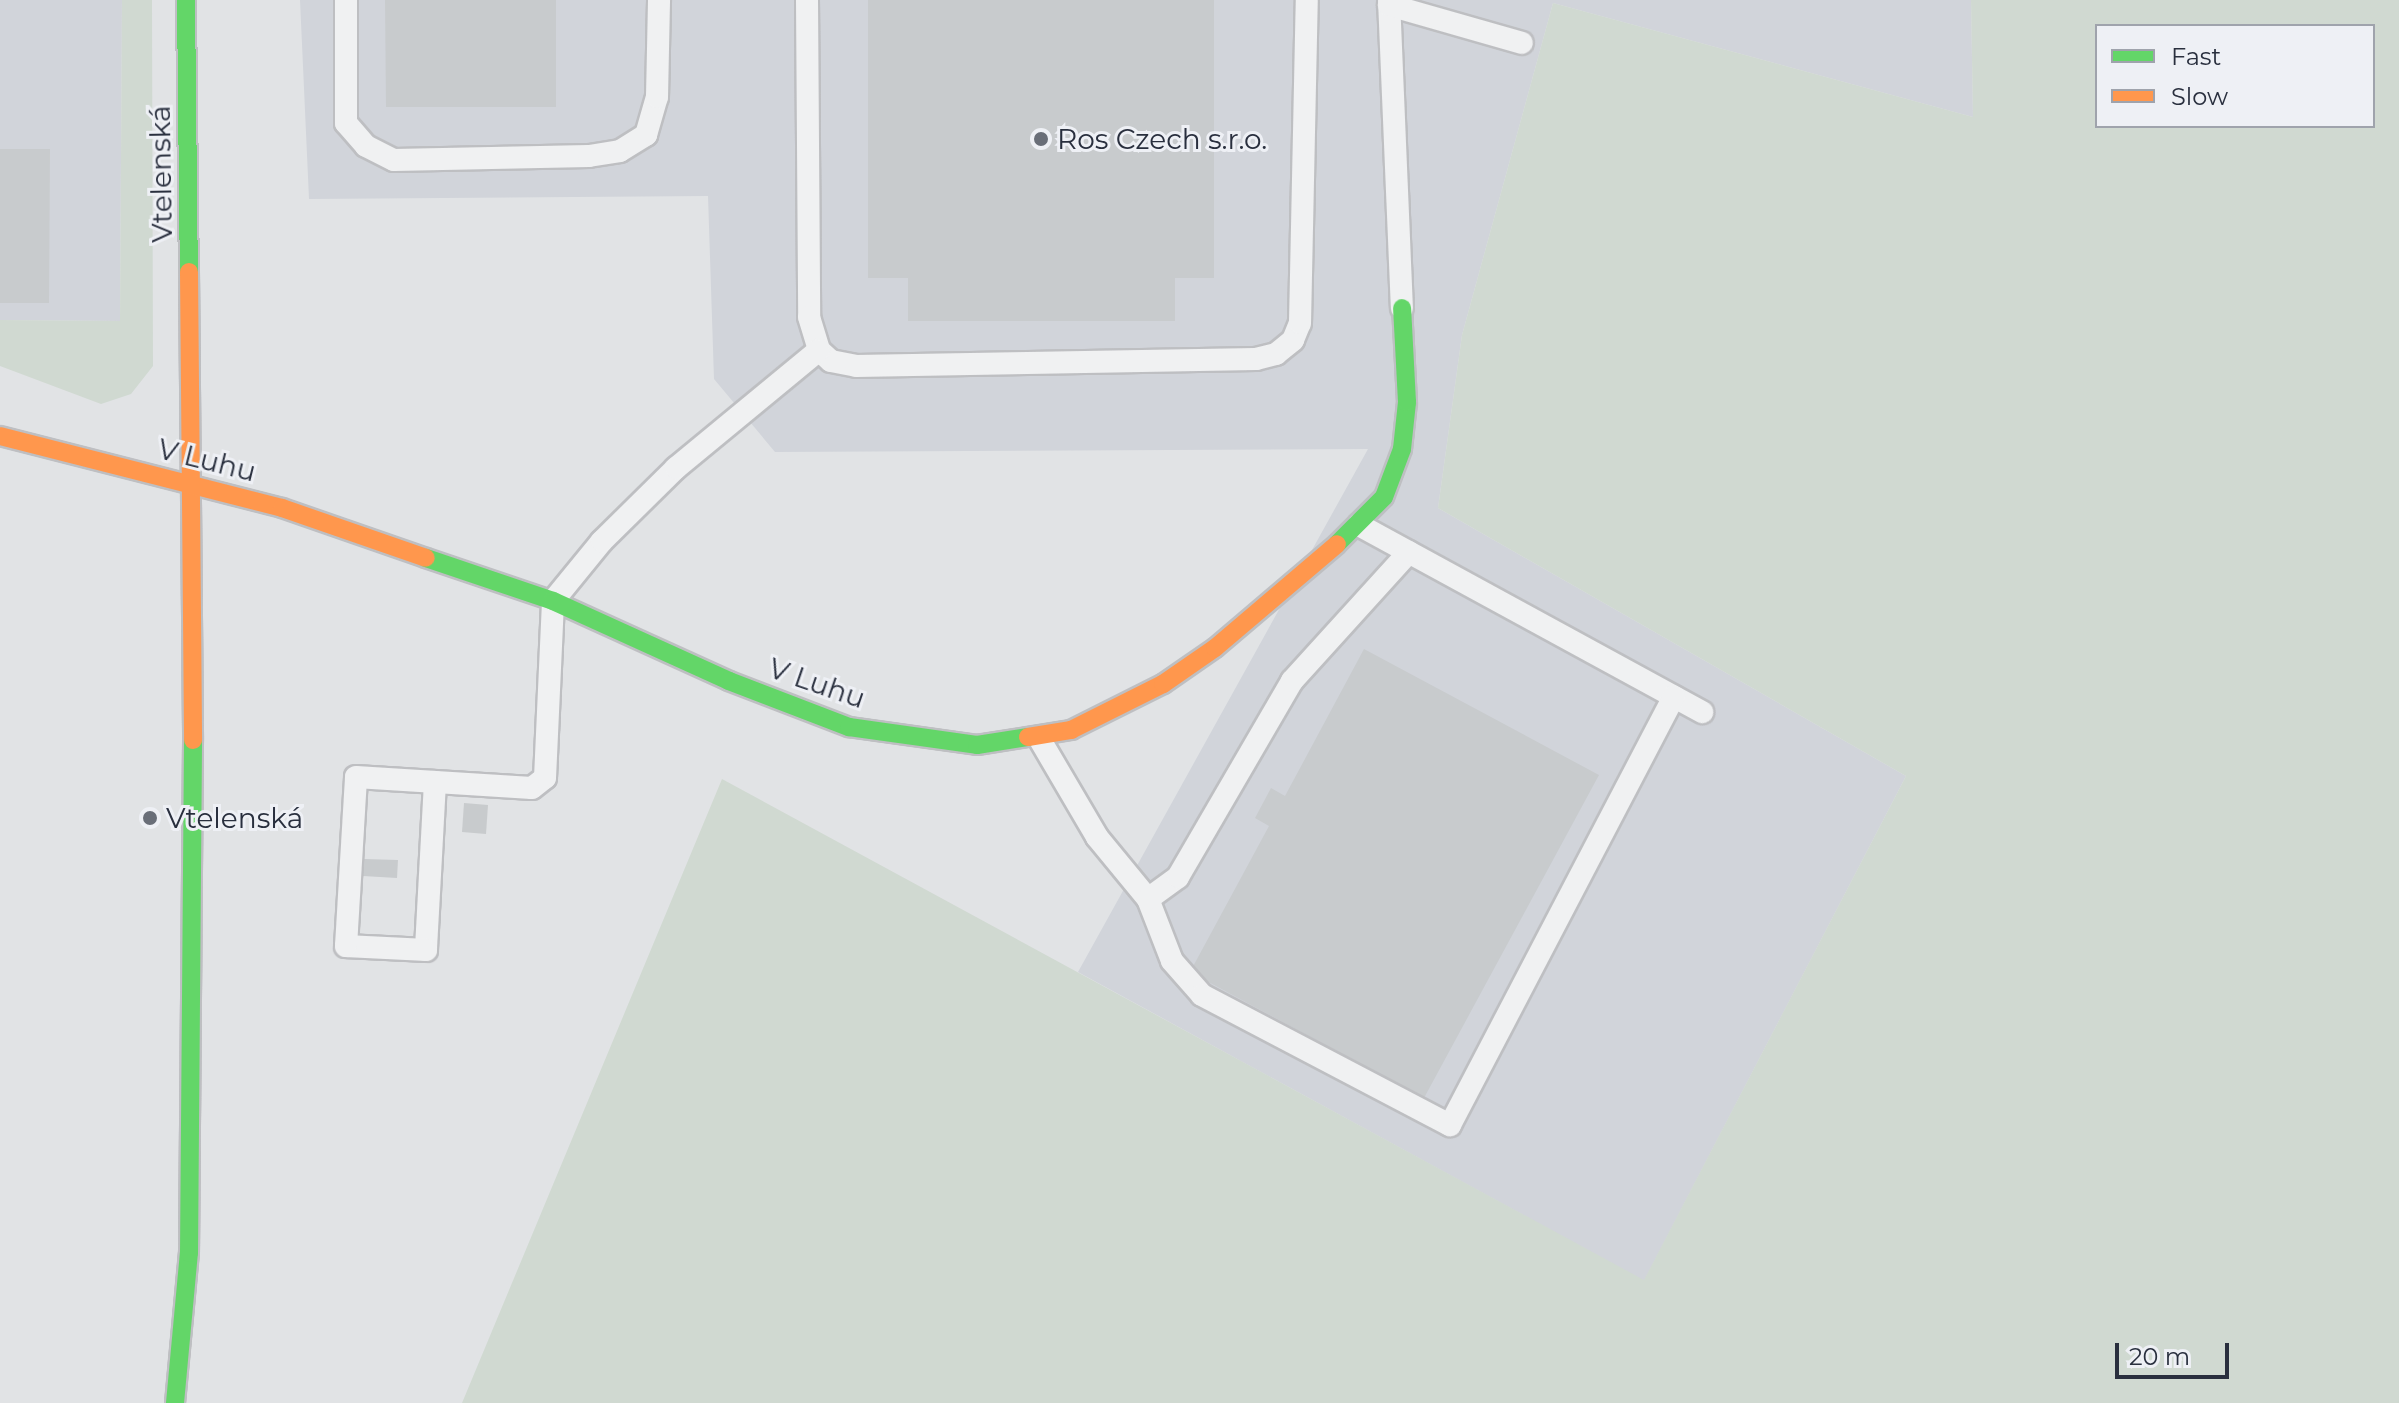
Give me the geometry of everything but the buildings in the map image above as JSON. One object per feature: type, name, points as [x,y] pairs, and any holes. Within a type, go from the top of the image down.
[{"type":"street","name":"Vtelenská","points":[[175,1403],[189,1253],[191,1151],[192,485],[186,0]]},
{"type":"street","name":"V Luhu","points":[[0,436],[282,508],[553,601],[729,681],[849,727],[977,745],[1039,738],[1071,730],[1119,709],[1163,684],[1215,648],[1359,525],[1384,497],[1402,449],[1407,402],[1402,308]]},
{"type":"lane","points":[[346,0],[346,123],[366,146],[394,160],[589,156],[620,151],[646,135],[657,97],[659,0]]},
{"type":"lane","points":[[807,0],[807,298],[810,329],[819,350],[831,361],[856,366],[1256,359],[1276,354],[1293,340],[1300,323],[1307,0]]},
{"type":"lane","points":[[1402,308],[1389,2],[1522,43]]},
{"type":"lane","points":[[435,782],[426,950],[346,946],[356,777],[532,788],[545,778],[553,601],[602,541],[676,468],[819,350]]},
{"type":"lane","points":[[1359,525],[1702,712]]},
{"type":"lane","points":[[1148,899],[1178,877],[1292,681],[1409,552]]},
{"type":"lane","points":[[1039,738],[1097,837],[1148,899],[1172,961],[1202,995],[1450,1125],[1674,697]]},
{"type":"shaded area","points":[[0,0],[122,0],[120,321],[0,320]]},
{"type":"shaded area","points":[[122,0],[152,0],[153,366],[131,394],[101,404],[0,366],[0,320],[120,321]]},
{"type":"shaded area","points":[[300,0],[1971,0],[1973,117],[1553,3],[1462,335],[1438,508],[1906,776],[1644,1281],[1078,972],[1368,449],[775,452],[714,379],[708,196],[309,199]]},
{"type":"shaded area","points":[[1971,0],[2399,0],[2399,1403],[462,1403],[722,779],[1644,1280],[1906,776],[1438,508],[1462,335],[1553,3],[1973,117]]},
{"type":"traffic: fast","points":[[186,0],[189,272]]},
{"type":"traffic: fast","points":[[1337,544],[1384,497],[1402,449],[1407,402],[1402,308]]},
{"type":"traffic: fast","points":[[426,558],[553,601],[729,681],[849,727],[977,745],[1028,737]]},
{"type":"traffic: fast","points":[[175,1403],[189,1253],[193,740]]},
{"type":"traffic: slow","points":[[189,272],[193,740]]},
{"type":"traffic: slow","points":[[0,436],[282,508],[426,558]]},
{"type":"traffic: slow","points":[[1028,737],[1071,730],[1163,684],[1215,648],[1337,544]]},
{"type":"place","name":"Ros Czech s.r.o.","points":[[1041,139]]},
{"type":"place","name":"Vtelenská","points":[[150,818]]}]
